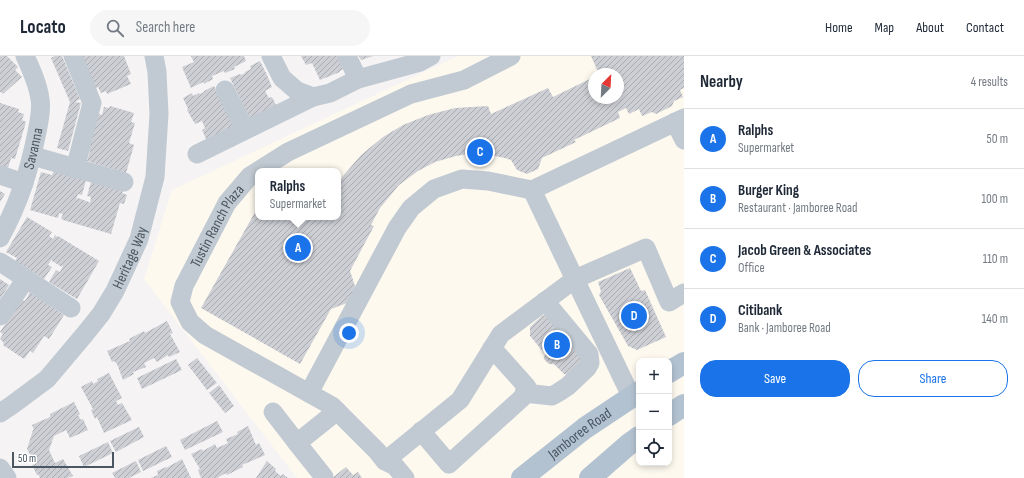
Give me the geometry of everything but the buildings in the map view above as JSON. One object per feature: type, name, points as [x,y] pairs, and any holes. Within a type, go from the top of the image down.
[{"type":"main road","points":[[672,370],[684,362]]},
{"type":"main road","name":"Jamboree Road","points":[[522,478],[585,428],[635,394]]},
{"type":"main road","points":[[672,413],[684,405]]},
{"type":"main road","points":[[590,478],[636,439]]},
{"type":"street","name":"Savanna","points":[[0,238],[13,214],[24,183],[32,156],[39,122],[41,100],[32,70],[25,56]]},
{"type":"street","points":[[73,56],[92,103],[75,169]]},
{"type":"street","name":"Heritage Way","points":[[0,413],[47,379],[86,334],[101,314],[115,291],[139,239],[155,177],[159,114],[157,72],[154,56]]},
{"type":"street","points":[[271,56],[282,78],[297,91],[314,97]]},
{"type":"street","points":[[347,56],[358,79]]},
{"type":"street","points":[[197,154],[314,97],[330,93],[358,79],[420,62],[431,56]]},
{"type":"street","name":"Tustin Ranch Plaza","points":[[263,168],[288,152],[411,94],[464,80],[512,56]]},
{"type":"street","points":[[225,90],[245,130]]},
{"type":"street","points":[[308,393],[388,245],[411,208],[434,189],[462,179],[488,181],[532,190],[680,120],[684,140]]},
{"type":"street","points":[[32,156],[124,182]]},
{"type":"street","name":"Tustin Ranch Plaza","points":[[255,173],[250,176],[227,203],[184,286],[180,302],[190,322],[205,335],[332,406],[377,452],[388,470],[396,466],[405,478]]},
{"type":"street","points":[[0,175],[24,183]]},
{"type":"street","points":[[532,190],[575,279],[635,394]]},
{"type":"street","points":[[388,470],[421,431],[460,400],[501,334],[575,279],[646,248],[669,302],[684,293]]},
{"type":"street","points":[[0,262],[71,308]]},
{"type":"street","points":[[0,316],[26,279]]},
{"type":"street","points":[[524,394],[552,396],[568,386],[587,368],[590,363],[588,354],[545,301]]},
{"type":"street","points":[[421,431],[449,464],[523,397],[527,387],[492,348]]},
{"type":"street","points":[[297,443],[337,411]]},
{"type":"street","points":[[273,412],[324,477]]},
{"type":"street","points":[[0,468],[7,478]]},
{"type":"shaded area","points":[[458,56],[684,56],[684,478],[297,478],[144,279],[172,190]]},
{"type":"place","name":"Jacob Green & Associates","points":[[480,152]]},
{"type":"place","name":"Ralphs","points":[[298,248]]},
{"type":"place","name":"Citibank","points":[[634,316]]},
{"type":"place","name":"Burger King","points":[[557,345]]}]
